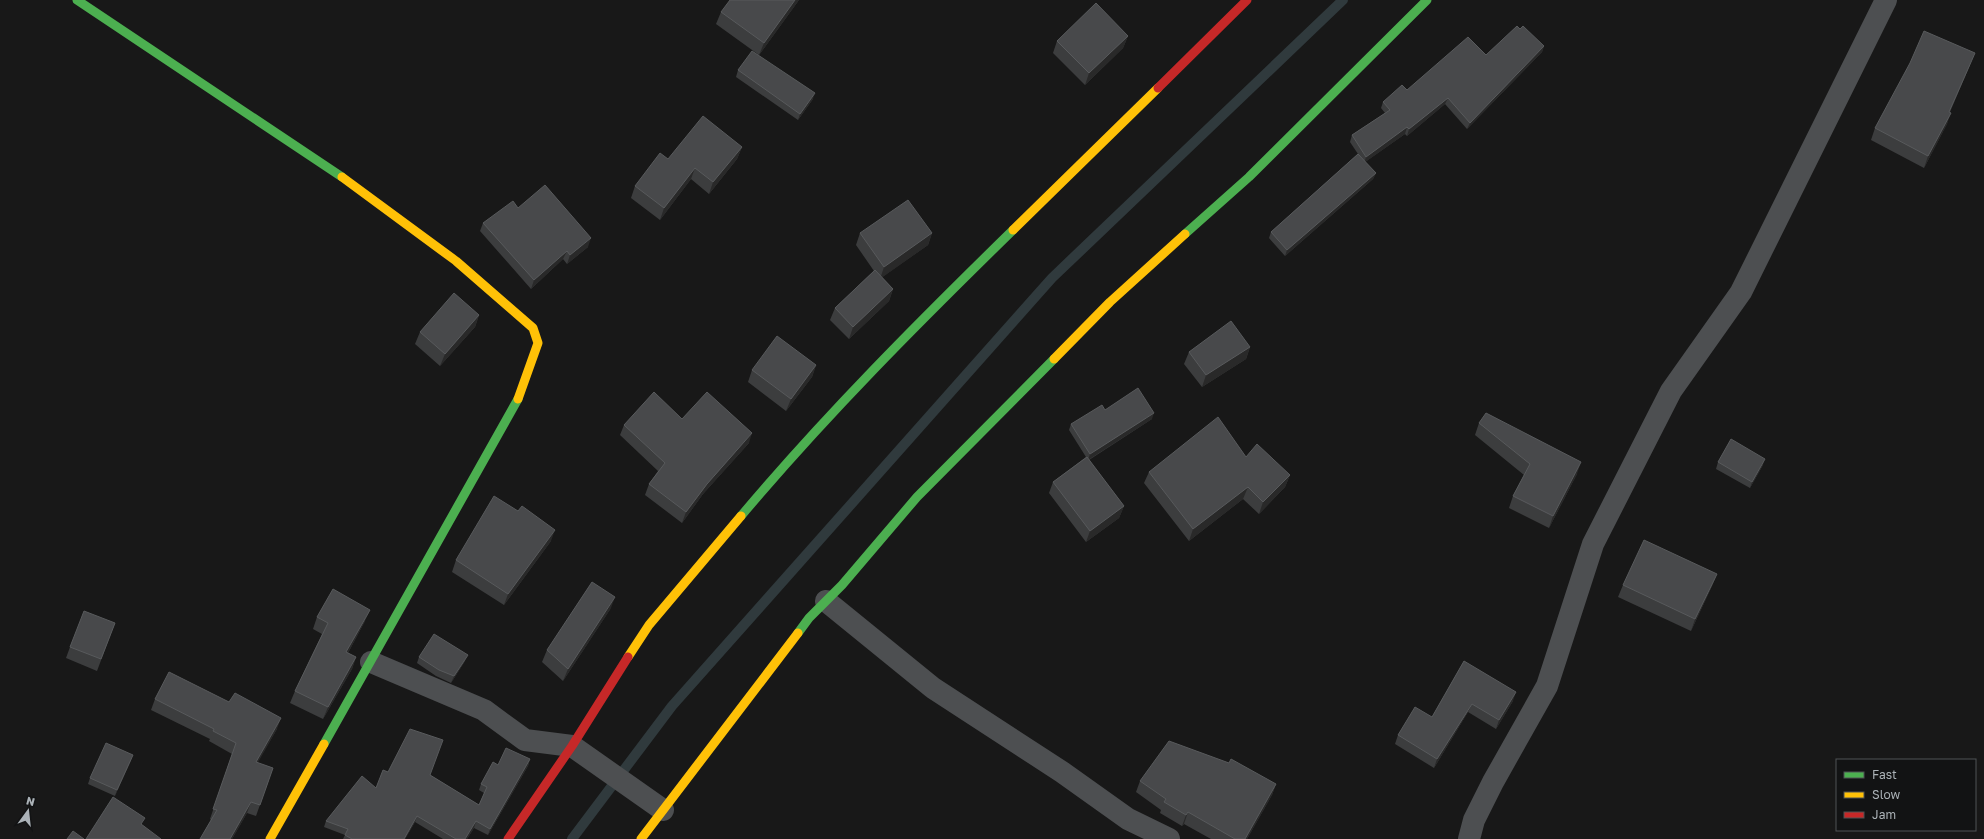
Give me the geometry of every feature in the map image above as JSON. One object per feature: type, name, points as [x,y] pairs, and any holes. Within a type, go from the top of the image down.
[{"type":"main road","points":[[77,0],[358,188],[456,261],[533,328],[538,343],[517,402],[270,839]]},
{"type":"main road","points":[[508,839],[572,746],[648,626],[789,459],[938,303],[1247,0]]},
{"type":"main road","points":[[641,839],[809,618],[842,585],[917,497],[1110,302],[1249,177],[1427,0]]},
{"type":"street","points":[[1469,839],[1474,820],[1493,782],[1547,686],[1593,544],[1671,391],[1741,292],[1886,0]]},
{"type":"street","points":[[826,601],[933,688],[1062,772],[1128,819],[1169,839]]},
{"type":"street","points":[[371,662],[484,710],[525,740],[572,746],[663,810]]},
{"type":"building","points":[[730,0],[795,0],[764,43],[721,12]]},
{"type":"building","points":[[1096,3],[1128,36],[1089,73],[1057,41]]},
{"type":"building","points":[[1517,26],[1520,29],[1523,26],[1544,46],[1470,123],[1448,98],[1409,129],[1407,127],[1366,157],[1352,135],[1390,110],[1383,102],[1402,85],[1407,90],[1468,37],[1486,55]]},
{"type":"building","points":[[1924,31],[1975,53],[1949,112],[1951,113],[1928,156],[1875,128],[1910,63]]},
{"type":"building","points":[[752,51],[815,93],[800,114],[738,70]]},
{"type":"building","points":[[703,116],[742,147],[713,182],[695,168],[664,208],[635,186],[660,153],[668,159]]},
{"type":"building","points":[[1358,154],[1376,173],[1287,250],[1271,232]]},
{"type":"building","points":[[545,185],[591,238],[570,255],[567,251],[534,280],[483,223],[513,201],[518,208]]},
{"type":"building","points":[[908,200],[932,233],[884,267],[860,233]]},
{"type":"building","points":[[875,270],[893,289],[853,327],[835,308]]},
{"type":"building","points":[[454,293],[479,315],[445,354],[420,332]]},
{"type":"building","points":[[1231,321],[1250,347],[1206,375],[1189,352]]},
{"type":"building","points":[[777,336],[816,365],[791,399],[752,370]]},
{"type":"building","points":[[1138,388],[1154,413],[1090,454],[1071,424],[1102,405],[1105,410]]},
{"type":"building","points":[[654,392],[682,419],[707,392],[752,433],[707,484],[686,512],[649,484],[665,463],[624,425]]},
{"type":"building","points":[[1486,413],[1581,462],[1553,516],[1513,496],[1530,464],[1479,423]]},
{"type":"building","points":[[1218,417],[1246,457],[1257,444],[1290,475],[1263,502],[1248,487],[1193,529],[1149,472]]},
{"type":"building","points":[[1731,439],[1765,459],[1752,482],[1718,462]]},
{"type":"building","points":[[1087,457],[1124,506],[1090,531],[1053,482]]},
{"type":"building","points":[[494,496],[518,511],[522,506],[555,530],[508,594],[456,560]]},
{"type":"building","points":[[1644,540],[1717,574],[1695,619],[1623,585]]},
{"type":"building","points":[[592,582],[615,597],[568,669],[547,650]]},
{"type":"building","points":[[333,589],[370,610],[346,652],[356,657],[328,707],[295,691],[328,623],[317,617]]},
{"type":"building","points":[[84,611],[115,623],[101,659],[70,647]]},
{"type":"building","points":[[434,634],[468,655],[454,676],[439,670],[419,657]]},
{"type":"building","points":[[1464,661],[1516,692],[1499,720],[1472,704],[1437,759],[1398,735],[1415,707],[1432,717]]},
{"type":"building","points":[[169,672],[229,702],[235,693],[281,718],[256,762],[273,768],[260,805],[251,802],[230,839],[200,839],[217,810],[213,809],[236,743],[213,731],[214,729],[155,699]]},
{"type":"building","points":[[410,729],[443,740],[430,775],[479,805],[487,787],[481,784],[493,762],[498,765],[506,748],[530,759],[490,829],[476,821],[465,839],[456,839],[417,816],[404,839],[352,839],[345,835],[348,829],[326,821],[362,776],[376,788],[383,770],[388,772]]},
{"type":"building","points":[[1169,741],[1229,763],[1231,759],[1276,784],[1245,839],[1235,839],[1188,812],[1186,815],[1164,802],[1166,799],[1140,781]]},
{"type":"building","points":[[106,743],[133,755],[117,790],[90,778]]},
{"type":"building","points":[[113,797],[145,818],[141,824],[161,839],[86,839]]},
{"type":"building","points":[[73,831],[84,839],[67,839]]},
{"type":"waterway","points":[[572,839],[672,706],[1052,278],[1343,0]]},
{"type":"traffic: fast","points":[[77,0],[342,177]]},
{"type":"traffic: fast","points":[[1185,234],[1249,177],[1427,0]]},
{"type":"traffic: fast","points":[[741,516],[773,478],[840,405],[943,299],[1013,230]]},
{"type":"traffic: fast","points":[[798,633],[809,618],[842,585],[917,497],[1054,359]]},
{"type":"traffic: fast","points":[[324,744],[518,399]]},
{"type":"traffic: slow","points":[[1013,230],[1158,88]]},
{"type":"traffic: slow","points":[[342,177],[456,261],[533,328],[538,343],[518,399]]},
{"type":"traffic: slow","points":[[1054,359],[1110,302],[1185,234]]},
{"type":"traffic: slow","points":[[628,657],[649,625],[741,516]]},
{"type":"traffic: slow","points":[[641,839],[798,633]]},
{"type":"traffic: slow","points":[[270,839],[324,744]]},
{"type":"traffic: jam","points":[[1158,88],[1247,0]]},
{"type":"traffic: jam","points":[[508,839],[572,746],[628,657]]}]
